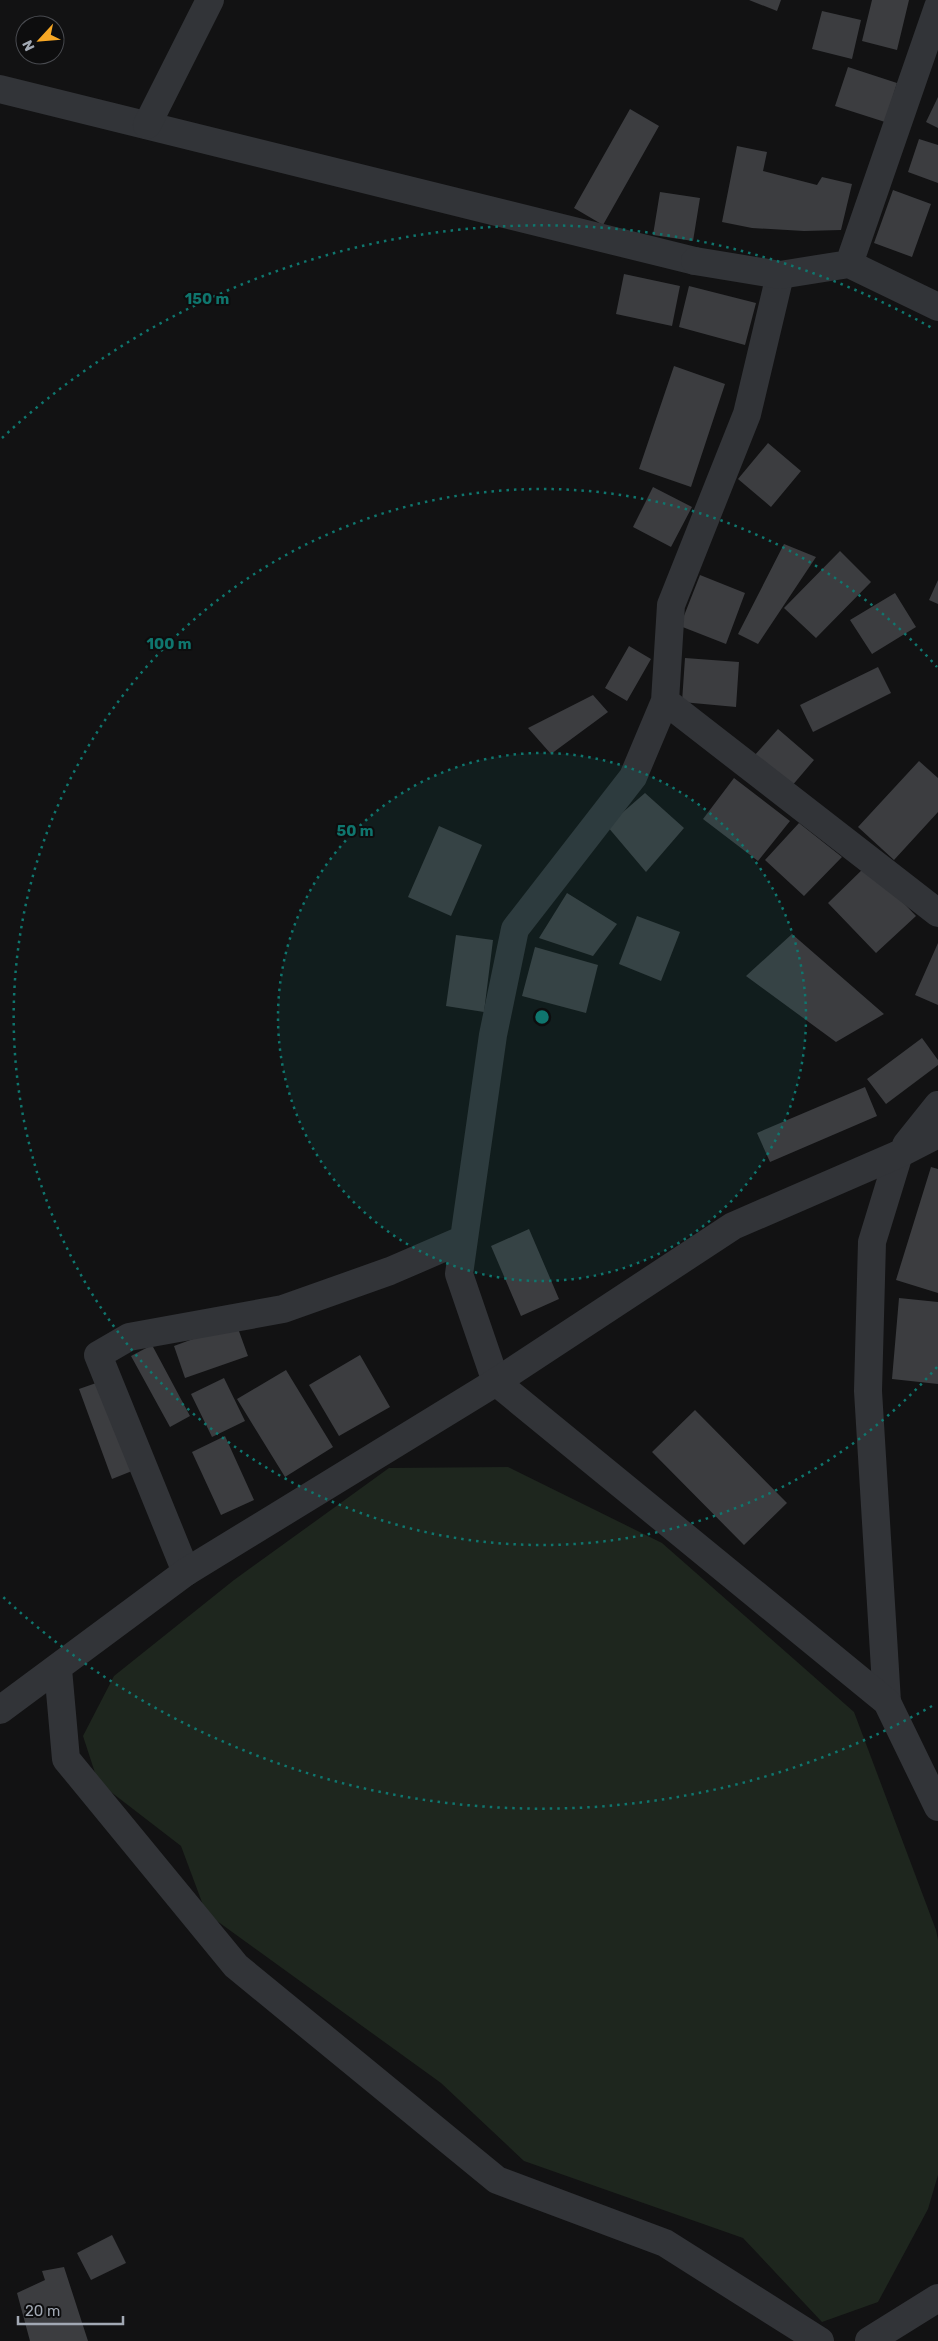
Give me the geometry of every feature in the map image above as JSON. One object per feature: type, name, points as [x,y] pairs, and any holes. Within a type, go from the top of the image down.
[{"type":"street","points":[[147,125],[210,0]]},
{"type":"street","points":[[849,264],[938,7]]},
{"type":"street","points":[[0,89],[695,261],[780,275],[849,264],[938,307]]},
{"type":"street","points":[[780,275],[746,414],[671,605],[665,701],[633,777],[515,929],[493,1035],[459,1274],[496,1382],[887,1702]]},
{"type":"street","points":[[665,701],[938,913]]},
{"type":"street","points":[[938,1105],[900,1154],[872,1242],[868,1391],[887,1702],[938,1807]]},
{"type":"street","points":[[0,1710],[58,1669],[186,1572],[496,1382],[733,1226],[900,1154],[938,1134]]},
{"type":"street","points":[[186,1572],[98,1355],[129,1337],[283,1309],[390,1270],[464,1239]]},
{"type":"street","points":[[58,1669],[66,1759],[236,1966],[497,2180],[665,2243],[820,2341]]},
{"type":"street","points":[[869,2341],[938,2298]]},
{"type":"shaded area","points":[[508,1467],[662,1543],[854,1712],[936,1930],[938,1940],[938,2175],[928,2209],[878,2302],[822,2322],[743,2238],[524,2161],[441,2083],[206,1913],[181,1846],[98,1782],[83,1736],[114,1676],[234,1580],[389,1468]]},
{"type":"building","points":[[749,0],[781,0],[777,11]]},
{"type":"building","points":[[872,0],[909,0],[897,50],[862,41]]},
{"type":"building","points":[[822,11],[861,20],[852,59],[812,49]]},
{"type":"building","points":[[848,67],[897,83],[885,122],[835,106]]},
{"type":"building","points":[[938,97],[938,128],[926,122]]},
{"type":"building","points":[[630,109],[659,126],[603,225],[574,208]]},
{"type":"building","points":[[919,139],[938,145],[938,183],[908,172]]},
{"type":"building","points":[[737,146],[767,152],[763,171],[817,185],[822,177],[852,184],[841,230],[804,231],[752,228],[722,222]]},
{"type":"building","points":[[893,190],[931,204],[912,257],[874,243]]},
{"type":"building","points":[[660,192],[700,198],[693,241],[653,235]]},
{"type":"building","points":[[624,274],[680,286],[672,326],[616,314]]},
{"type":"building","points":[[689,286],[756,303],[745,345],[679,327]]},
{"type":"building","points":[[674,366],[725,384],[691,487],[639,469]]},
{"type":"building","points":[[768,443],[801,471],[771,507],[738,479]]},
{"type":"building","points":[[653,487],[692,507],[671,547],[633,527]]},
{"type":"building","points":[[784,544],[816,557],[758,644],[738,634]]},
{"type":"building","points":[[840,551],[871,582],[816,638],[784,608]]},
{"type":"building","points":[[700,575],[745,593],[726,644],[680,626]]},
{"type":"building","points":[[938,580],[938,604],[929,600]]},
{"type":"building","points":[[895,593],[916,627],[872,654],[850,620]]},
{"type":"building","points":[[629,646],[651,659],[627,701],[605,688]]},
{"type":"building","points":[[685,658],[739,662],[736,707],[682,702]]},
{"type":"building","points":[[878,667],[891,693],[813,732],[800,705]]},
{"type":"building","points":[[593,695],[608,712],[551,754],[528,728]]},
{"type":"building","points":[[778,729],[814,760],[791,787],[754,756]]},
{"type":"building","points":[[919,761],[938,778],[938,812],[894,860],[858,827]]},
{"type":"building","points":[[734,778],[790,821],[758,861],[703,819]]},
{"type":"building","points":[[645,793],[684,828],[646,872],[607,826]]},
{"type":"building","points":[[799,823],[842,857],[804,896],[765,860]]},
{"type":"building","points":[[439,826],[482,845],[451,916],[408,897]]},
{"type":"building","points":[[867,865],[916,916],[876,953],[828,903]]},
{"type":"building","points":[[567,893],[617,924],[593,956],[539,938]]},
{"type":"building","points":[[637,916],[680,932],[661,981],[619,964]]},
{"type":"building","points":[[792,934],[884,1014],[836,1042],[746,976]]},
{"type":"building","points":[[456,935],[493,940],[484,1012],[446,1006]]},
{"type":"building","points":[[938,943],[938,1005],[915,995]]},
{"type":"building","points":[[535,947],[598,965],[586,1013],[522,996]]},
{"type":"building","points":[[922,1038],[938,1060],[938,1065],[886,1104],[867,1079]]},
{"type":"building","points":[[865,1087],[877,1116],[770,1162],[757,1133]]},
{"type":"building","points":[[931,1167],[938,1169],[938,1293],[896,1280]]},
{"type":"building","points":[[529,1229],[559,1299],[521,1316],[491,1246]]},
{"type":"building","points":[[899,1298],[938,1302],[938,1384],[892,1379]]},
{"type":"building","points":[[236,1323],[248,1356],[185,1378],[174,1346]]},
{"type":"building","points":[[152,1345],[190,1416],[170,1427],[131,1356]]},
{"type":"building","points":[[360,1355],[390,1407],[339,1436],[309,1385]]},
{"type":"building","points":[[286,1370],[333,1447],[285,1477],[237,1399]]},
{"type":"building","points":[[224,1378],[245,1421],[212,1437],[191,1394]]},
{"type":"building","points":[[99,1382],[132,1471],[112,1479],[79,1389]]},
{"type":"building","points":[[695,1410],[787,1503],[744,1545],[652,1452]]},
{"type":"building","points":[[225,1436],[254,1500],[221,1515],[192,1452]]},
{"type":"building","points":[[112,2235],[126,2263],[91,2280],[77,2253]]},
{"type":"building","points":[[64,2267],[88,2341],[30,2341],[17,2293],[45,2280],[42,2271]]}]
